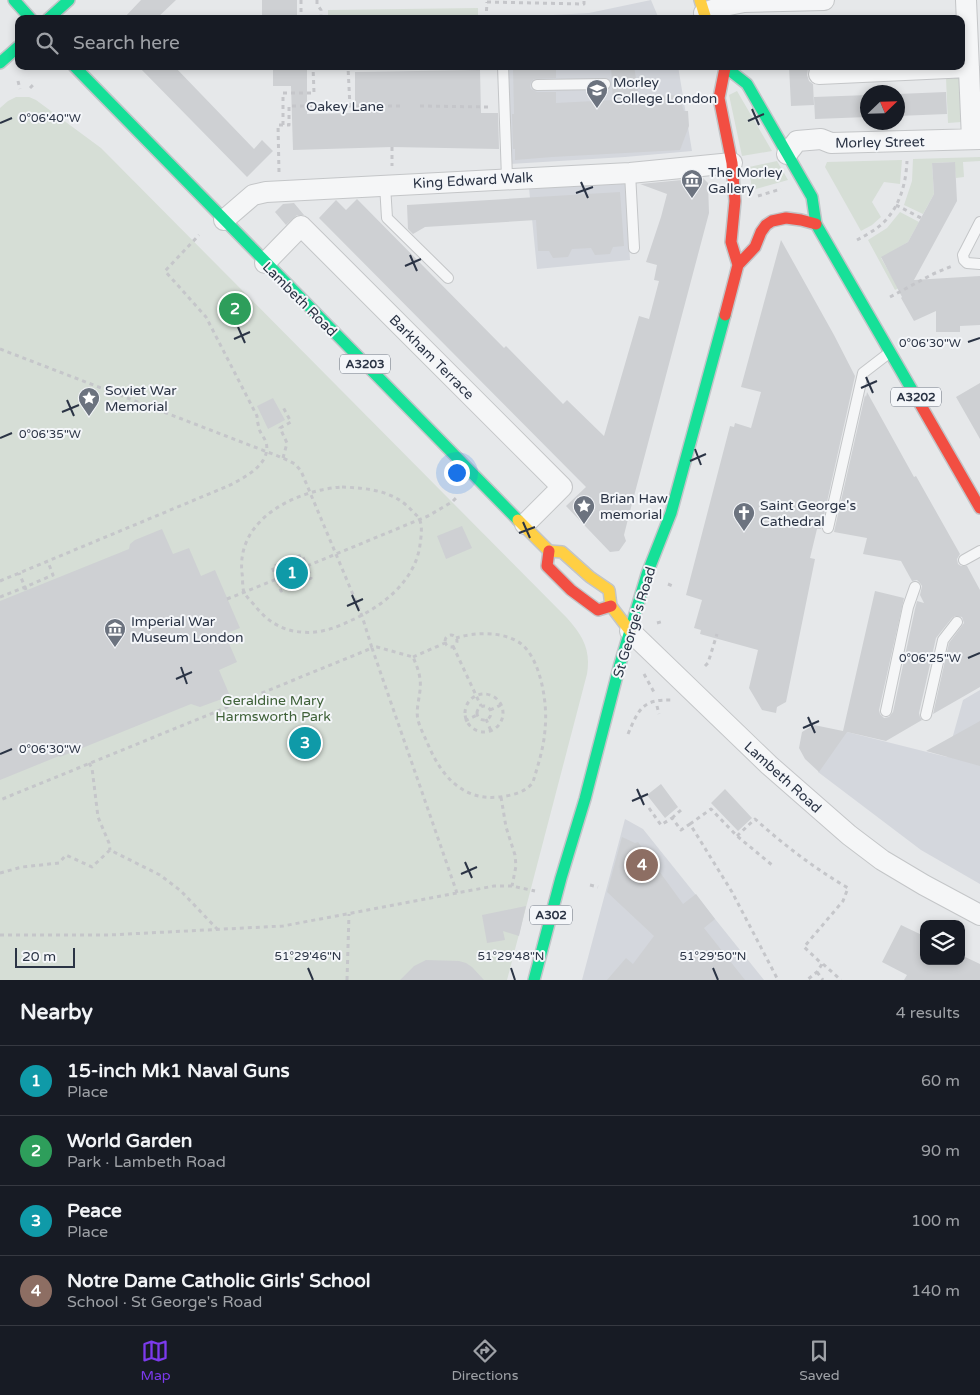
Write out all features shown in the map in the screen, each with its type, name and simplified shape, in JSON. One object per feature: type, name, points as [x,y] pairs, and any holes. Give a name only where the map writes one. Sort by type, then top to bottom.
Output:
[{"type":"main road","points":[[14,0],[27,15]]},
{"type":"main road","points":[[52,15],[69,0]]},
{"type":"main road","points":[[0,63],[15,50]]},
{"type":"main road","name":"Lambeth Road","points":[[78,70],[550,551],[562,552],[590,577],[609,590],[611,606],[630,631]]},
{"type":"main road","points":[[724,70],[719,98],[732,163],[735,201],[731,242],[738,265]]},
{"type":"main road","name":"A3202","points":[[729,70],[747,84],[812,197],[816,224],[980,508]]},
{"type":"main road","name":"St George's Road","points":[[534,980],[630,631],[647,574],[671,513],[738,265],[756,246],[762,231],[768,224],[784,217],[816,224]]},
{"type":"main road","points":[[550,551],[547,566],[564,584],[587,604],[598,610],[611,606]]},
{"type":"street","points":[[703,11],[744,2],[824,0]]},
{"type":"street","points":[[966,0],[969,67],[976,139]]},
{"type":"street","points":[[965,67],[969,67]]},
{"type":"street","points":[[819,74],[905,70]]},
{"type":"street","name":"Morley Street","points":[[787,154],[797,142],[822,139],[831,143],[976,139]]},
{"type":"street","name":"King Edward Walk","points":[[224,220],[246,200],[260,193],[630,172],[732,163]]},
{"type":"street","name":"Barkham Terrace","points":[[265,262],[301,226],[562,487],[524,524]]},
{"type":"street","name":"Lambeth Road","points":[[630,631],[769,765],[849,835],[882,860],[980,915]]},
{"type":"lane","points":[[504,70],[509,84],[508,178]]},
{"type":"lane","points":[[536,84],[606,84]]},
{"type":"lane","points":[[630,172],[634,248]]},
{"type":"lane","points":[[385,185],[387,218],[448,278]]},
{"type":"lane","points":[[980,222],[963,255],[964,260],[968,263],[980,264]]},
{"type":"lane","points":[[828,528],[864,373],[890,352]]},
{"type":"lane","points":[[964,560],[980,551]]},
{"type":"lane","points":[[886,712],[908,606],[915,587]]},
{"type":"lane","points":[[926,715],[942,640],[957,622]]},
{"type":"path","points":[[301,0],[301,15]]},
{"type":"path","points":[[317,0],[321,15]]},
{"type":"path","points":[[486,15],[487,1],[584,4],[584,0]]},
{"type":"path","points":[[286,171],[279,172],[283,93],[314,93],[313,70]]},
{"type":"path","points":[[348,70],[350,106]]},
{"type":"path","points":[[18,81],[20,89]]},
{"type":"path","points":[[30,88],[34,83]]},
{"type":"path","name":"Oakey Lane","points":[[280,125],[289,125],[289,106],[402,106]]},
{"type":"path","points":[[420,106],[495,106]]},
{"type":"path","points":[[857,240],[875,230],[884,222],[896,206],[907,172],[907,156]]},
{"type":"path","points":[[753,198],[784,188]]},
{"type":"path","points":[[896,206],[920,218]]},
{"type":"path","points":[[0,581],[228,486],[252,473],[261,463],[267,452],[266,442],[259,428],[257,416],[206,318],[165,270],[199,235]]},
{"type":"path","points":[[890,297],[964,260]]},
{"type":"path","points":[[0,349],[283,458],[295,464],[301,471],[362,616],[376,662],[457,893]]},
{"type":"path","points":[[283,407],[290,422],[280,428],[287,443],[283,458]]},
{"type":"path","points":[[342,487],[385,493],[409,506],[420,520],[421,536],[415,562],[400,587],[376,608],[362,616],[332,629],[316,633],[285,629],[272,622],[260,612],[244,592],[241,566],[248,538],[256,525],[267,514],[310,492],[342,487]]},
{"type":"path","points":[[307,566],[420,520],[458,497]]},
{"type":"path","points":[[302,555],[307,566],[312,578],[282,591],[272,567],[302,555]]},
{"type":"path","points":[[0,597],[26,589],[53,575],[48,562]]},
{"type":"path","points":[[20,574],[26,589]]},
{"type":"path","points":[[227,599],[277,579]]},
{"type":"path","points":[[413,657],[420,678],[418,720],[432,755],[450,780],[460,789],[488,798],[501,797],[526,790],[533,782],[543,745],[546,705],[544,690],[530,655],[521,644],[510,638],[497,635],[471,634],[456,638],[448,635],[445,643]]},
{"type":"path","points":[[705,666],[708,663],[717,634]]},
{"type":"path","points":[[453,646],[456,638]]},
{"type":"path","points":[[445,643],[448,646],[453,646]]},
{"type":"path","points":[[0,800],[372,648],[377,647],[413,657],[445,643]]},
{"type":"path","points":[[453,646],[481,706]]},
{"type":"path","points":[[371,664],[376,662]]},
{"type":"path","points":[[642,669],[655,694]]},
{"type":"path","points":[[487,694],[498,700],[501,705],[503,711],[501,723],[491,731],[486,733],[474,730],[466,720],[465,709],[467,703],[476,696],[487,694]]},
{"type":"path","points":[[626,738],[634,719],[644,706],[650,702],[664,699],[690,700],[696,696]]},
{"type":"path","points":[[490,710],[501,705]]},
{"type":"path","points":[[481,706],[487,706],[490,710]]},
{"type":"path","points":[[478,716],[477,711],[481,706]]},
{"type":"path","points":[[657,706],[659,714]]},
{"type":"path","points":[[486,719],[490,714],[490,710]]},
{"type":"path","points":[[466,720],[478,716],[486,719]]},
{"type":"path","points":[[486,719],[491,731]]},
{"type":"path","points":[[89,763],[92,768],[98,817],[110,850]]},
{"type":"path","points":[[501,797],[506,827],[515,855],[516,866],[512,886]]},
{"type":"path","points":[[649,808],[661,825],[681,810]]},
{"type":"path","points":[[672,818],[681,830],[711,809],[737,836],[772,865]]},
{"type":"path","points":[[737,836],[755,819],[802,859],[848,888],[843,901],[804,947],[841,980]]},
{"type":"path","points":[[690,824],[732,892],[778,980]]},
{"type":"path","points":[[0,874],[22,867],[59,864],[66,855],[92,867],[110,850]]},
{"type":"path","points":[[110,850],[160,876],[180,891],[218,930]]},
{"type":"path","points":[[590,885],[598,887]]},
{"type":"path","points":[[0,934],[109,935],[283,926],[494,886],[512,886],[538,892]]},
{"type":"path","points":[[347,980],[349,914]]},
{"type":"path","points":[[807,980],[817,972],[822,964]]},
{"type":"path","points":[[817,972],[823,980]]},
{"type":"shaded area","points":[[651,0],[657,15],[553,15],[589,13]]},
{"type":"shaded area","name":"Morley College London","points":[[508,70],[679,70],[692,151],[510,164]]},
{"type":"shaded area","points":[[625,184],[630,260],[537,269],[529,188]]},
{"type":"shaded area","points":[[980,690],[980,884],[921,850],[818,772],[843,731],[947,757],[963,700]]},
{"type":"shaded area","points":[[625,819],[643,829],[764,980],[582,980]]},
{"type":"green space","points":[[478,8],[478,15],[328,15],[328,10]]},
{"type":"green space","points":[[960,77],[961,122],[948,123],[946,78]]},
{"type":"green space","points":[[737,91],[772,151],[742,156],[729,95]]},
{"type":"green space","name":"Geraldine Mary Harmsworth Park","points":[[16,97],[29,97],[36,100],[101,148],[567,618],[581,637],[587,650],[587,674],[507,980],[0,980],[0,108]]},
{"type":"green space","points":[[980,157],[980,161],[963,162],[964,177],[956,178],[954,162],[932,163],[934,194],[923,214],[904,205],[912,181],[913,159]]},
{"type":"green space","points":[[902,160],[900,184],[884,182],[872,202],[881,217],[861,231],[825,167],[827,162]]},
{"type":"green space","points":[[777,161],[788,180],[752,190],[749,167]]},
{"type":"green space","points":[[900,212],[919,222],[908,242],[881,258],[892,277],[907,269],[913,281],[895,290],[868,240],[887,228]]},
{"type":"building","points":[[141,0],[176,0],[160,15],[127,15]]},
{"type":"building","points":[[262,0],[297,0],[297,15],[262,15]]},
{"type":"building","points":[[142,70],[178,70],[254,149],[262,140],[273,151],[247,177]]},
{"type":"building","points":[[273,70],[307,70],[307,114],[355,113],[355,72],[480,70],[481,113],[498,113],[499,149],[392,147],[293,150],[291,86],[273,86]]},
{"type":"building","name":"Morley College London","points":[[513,70],[556,70],[556,78],[534,79],[530,86],[531,89],[537,92],[556,92],[556,103],[613,100],[611,70],[635,70],[639,97],[678,95],[684,111],[688,111],[689,126],[680,150],[515,160],[512,114],[514,114]]},
{"type":"building","points":[[789,70],[808,70],[809,81],[813,84],[814,105],[791,106]]},
{"type":"building","points":[[946,92],[947,114],[905,116],[905,94]]},
{"type":"building","points":[[860,95],[860,117],[815,119],[814,97]]},
{"type":"building","points":[[955,162],[957,201],[914,280],[980,276],[980,325],[960,326],[960,332],[936,332],[936,311],[914,321],[881,257],[908,242],[934,194],[932,163]]},
{"type":"building","points":[[703,178],[708,183],[709,213],[629,515],[624,535],[626,541],[619,551],[610,552],[566,506],[586,487],[319,218],[336,200],[346,210],[357,199],[504,348],[506,346],[563,404],[567,400],[604,436],[639,316],[649,319],[659,281],[654,280],[657,265],[646,262],[667,194],[640,184]]},
{"type":"building","points":[[620,192],[624,246],[613,247],[610,254],[595,255],[591,248],[572,249],[568,257],[553,258],[549,251],[538,251],[536,220],[425,227],[413,234],[408,229],[407,205]]},
{"type":"building","points":[[294,203],[304,215],[297,215],[286,225],[275,212],[283,204]]},
{"type":"building","points":[[781,240],[855,376],[821,529],[817,529],[810,558],[815,559],[786,702],[777,707],[776,713],[762,710],[749,688],[758,650],[700,634],[701,630],[694,628],[702,600],[686,595],[730,426],[734,427],[735,423],[751,428],[761,392],[741,387]]},
{"type":"building","points":[[980,383],[980,439],[956,397]]},
{"type":"building","points":[[867,392],[914,477],[916,476],[960,554],[957,559],[958,564],[967,566],[980,590],[980,687],[933,714],[949,643],[964,623],[962,617],[955,616],[936,638],[919,713],[922,720],[886,741],[847,732],[819,772],[805,759],[799,748],[802,732],[814,725],[843,731],[875,591],[904,598],[879,710],[884,718],[889,717],[893,712],[917,601],[924,603],[920,595],[922,586],[917,580],[912,581],[901,561],[863,554],[867,538],[834,532]]},
{"type":"building","points":[[273,398],[285,420],[268,429],[257,406]]},
{"type":"building","points":[[462,526],[472,548],[446,559],[437,536]]},
{"type":"building","name":"Imperial War Museum London","points":[[162,529],[173,554],[189,548],[201,576],[215,570],[240,628],[225,634],[237,662],[219,670],[230,696],[200,707],[191,704],[0,780],[0,601],[129,549],[130,544],[135,540]]},
{"type":"building","points":[[980,721],[980,766],[926,751]]},
{"type":"building","points":[[661,784],[678,807],[665,818],[647,795]]},
{"type":"building","points":[[725,789],[752,818],[738,831],[711,803]]},
{"type":"building","points":[[622,837],[635,843],[638,842],[683,904],[696,894],[715,919],[704,928],[745,980],[607,980],[626,958],[633,964],[654,936],[607,892]]},
{"type":"building","points":[[526,906],[519,936],[503,931],[505,940],[487,943],[482,915]]},
{"type":"building","points":[[901,925],[920,934],[920,965],[965,965],[965,957],[980,964],[980,980],[904,980],[907,975],[882,962]]},
{"type":"building","points":[[426,960],[466,963],[484,980],[400,980],[414,966]]},
{"type":"traffic: fast","points":[[14,0],[27,15]]},
{"type":"traffic: fast","points":[[52,15],[69,0]]},
{"type":"traffic: fast","points":[[0,63],[15,50]]},
{"type":"traffic: fast","points":[[78,70],[518,520]]},
{"type":"traffic: fast","points":[[729,70],[747,84],[812,197],[816,224],[919,402]]},
{"type":"traffic: fast","points":[[534,980],[561,878],[585,799],[620,664],[647,574],[671,513],[725,315]]},
{"type":"traffic: slow","points":[[700,0],[705,15]]},
{"type":"traffic: slow","points":[[518,520],[549,551],[562,552],[590,577],[609,590],[611,606],[630,631]]},
{"type":"traffic: jam","points":[[725,70],[719,98],[732,163],[735,201],[731,242],[738,265]]},
{"type":"traffic: jam","points":[[725,315],[738,265],[755,247],[766,225],[772,221],[786,218],[816,224]]},
{"type":"traffic: jam","points":[[919,402],[980,508]]},
{"type":"traffic: jam","points":[[549,551],[547,566],[571,590],[598,610],[611,606]]},
{"type":"place","name":"Morley College London","points":[[597,109]]},
{"type":"place","name":"The Morley Gallery","points":[[692,199]]},
{"type":"place","name":"World Garden","points":[[235,309]]},
{"type":"place","name":"Soviet War Memorial","points":[[89,417]]},
{"type":"place","name":"Brian Haw memorial","points":[[584,525]]},
{"type":"place","name":"Saint George's Cathedral","points":[[744,532]]},
{"type":"place","name":"15-inch Mk1 Naval Guns","points":[[292,573]]},
{"type":"place","name":"Imperial War Museum London","points":[[115,648]]},
{"type":"place","name":"Peace","points":[[305,743]]},
{"type":"place","name":"Notre Dame Catholic Girls' School","points":[[642,865]]}]
